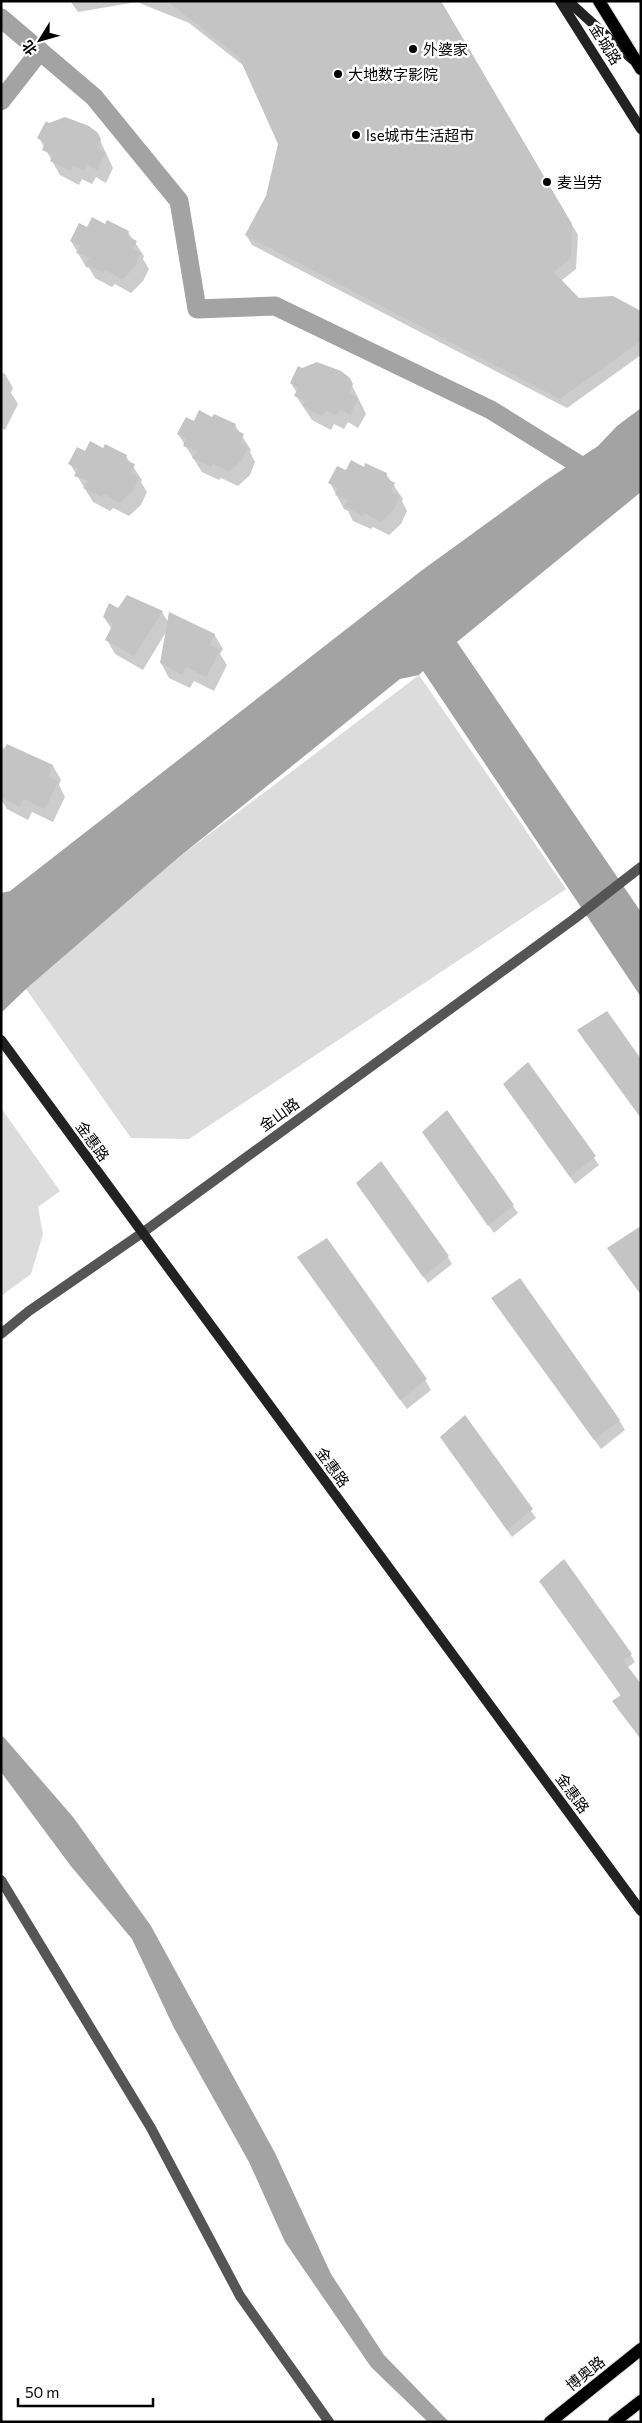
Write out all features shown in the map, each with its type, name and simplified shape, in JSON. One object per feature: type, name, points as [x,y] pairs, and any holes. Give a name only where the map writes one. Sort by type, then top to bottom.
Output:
[{"type":"main road","name":"金城路","points":[[560,1],[641,129]]},
{"type":"main road","points":[[568,1],[640,67]]},
{"type":"main road","name":"金城路","points":[[600,1],[640,67]]},
{"type":"main road","name":"金惠路","points":[[3,1042],[641,1911]]},
{"type":"main road","name":"博奥路","points":[[550,2422],[641,2349]]},
{"type":"main road","points":[[614,2422],[641,2401]]},
{"type":"street","name":"金山路","points":[[1,1334],[30,1311],[574,919],[637,869]]},
{"type":"street","points":[[1,1880],[151,2128],[240,2296],[329,2422]]},
{"type":"shaded area","points":[[641,408],[641,492],[457,642],[641,912],[641,997],[423,671],[419,675],[400,679],[179,857],[26,989],[1,1013],[1,893],[10,891],[421,571],[545,481],[598,446],[617,426]]},
{"type":"shaded area","points":[[419,675],[566,889],[189,1139],[131,1138],[26,989],[179,857]]},
{"type":"shaded area","points":[[1,1108],[60,1191],[38,1207],[43,1234],[31,1274],[1,1296]]},
{"type":"shaded area","points":[[1,1734],[73,1817],[151,1926],[275,2153],[331,2274],[384,2355],[449,2422],[428,2422],[371,2367],[285,2242],[249,2162],[174,2028],[132,1939],[70,1865],[1,1772]]},
{"type":"building","points":[[167,1],[441,1],[572,224],[571,258],[554,272],[579,298],[613,296],[641,311],[641,341],[560,399],[245,235],[266,196],[278,144],[239,57]]},
{"type":"building","points":[[65,117],[89,126],[98,133],[101,139],[97,148],[106,153],[97,170],[87,164],[84,170],[73,166],[70,171],[50,161],[53,155],[42,150],[45,143],[37,138],[46,121],[49,123]]},
{"type":"building","points":[[92,217],[105,224],[107,220],[129,231],[127,236],[137,241],[133,249],[141,253],[135,267],[122,279],[106,270],[103,273],[85,264],[90,258],[76,253],[80,246],[70,241],[79,223],[87,227]]},
{"type":"building","points":[[317,362],[341,371],[350,378],[353,384],[349,393],[358,398],[350,415],[340,409],[336,415],[326,411],[322,416],[303,406],[305,401],[294,396],[298,388],[290,383],[298,366],[302,368]]},
{"type":"building","points":[[199,410],[212,417],[214,414],[236,424],[234,429],[244,434],[240,443],[248,447],[242,460],[229,472],[213,464],[210,467],[192,458],[197,451],[183,446],[186,439],[177,434],[186,417],[194,421]]},
{"type":"building","points":[[90,441],[103,448],[105,444],[127,455],[125,460],[135,464],[131,473],[139,477],[133,491],[120,503],[104,494],[102,497],[83,488],[88,481],[74,476],[78,469],[68,464],[77,447],[85,451]]},
{"type":"building","points":[[351,460],[364,467],[365,463],[387,473],[386,478],[395,483],[391,492],[400,496],[394,509],[381,522],[364,513],[362,516],[344,506],[348,500],[335,495],[338,488],[328,483],[337,466],[346,470]]},
{"type":"building","points":[[127,595],[163,611],[134,656],[105,640],[113,624],[103,617],[109,603],[118,608]]},
{"type":"building","points":[[169,612],[215,634],[210,645],[220,650],[206,677],[186,667],[182,675],[160,663]]},
{"type":"building","points":[[7,744],[53,765],[48,777],[58,781],[45,809],[24,799],[20,807],[1,797],[1,754]]},
{"type":"building","points":[[607,1011],[641,1059],[641,1118],[577,1030]]},
{"type":"building","points":[[528,1062],[596,1156],[570,1177],[503,1084]]},
{"type":"building","points":[[447,1110],[514,1205],[488,1226],[422,1132]]},
{"type":"building","points":[[381,1161],[449,1256],[423,1277],[356,1183]]},
{"type":"building","points":[[641,1226],[641,1295],[607,1248]]},
{"type":"building","points":[[327,1238],[427,1379],[400,1400],[297,1257]]},
{"type":"building","points":[[520,1278],[620,1420],[594,1440],[491,1298]]},
{"type":"building","points":[[465,1415],[533,1509],[507,1530],[440,1437]]},
{"type":"building","points":[[564,1559],[632,1654],[623,1660],[641,1684],[641,1739],[612,1701],[621,1695],[539,1581]]},
{"type":"waterway","points":[[1,18],[94,97],[179,201],[197,309],[275,306],[491,410],[594,474]]},
{"type":"waterway","points":[[1,101],[40,51]]},
{"type":"place","name":"外婆家","points":[[413,49]]},
{"type":"place","name":"大地数字影院","points":[[338,74]]},
{"type":"place","name":"lse城市生活超市","points":[[356,135]]},
{"type":"place","name":"麦当劳","points":[[547,182]]}]
